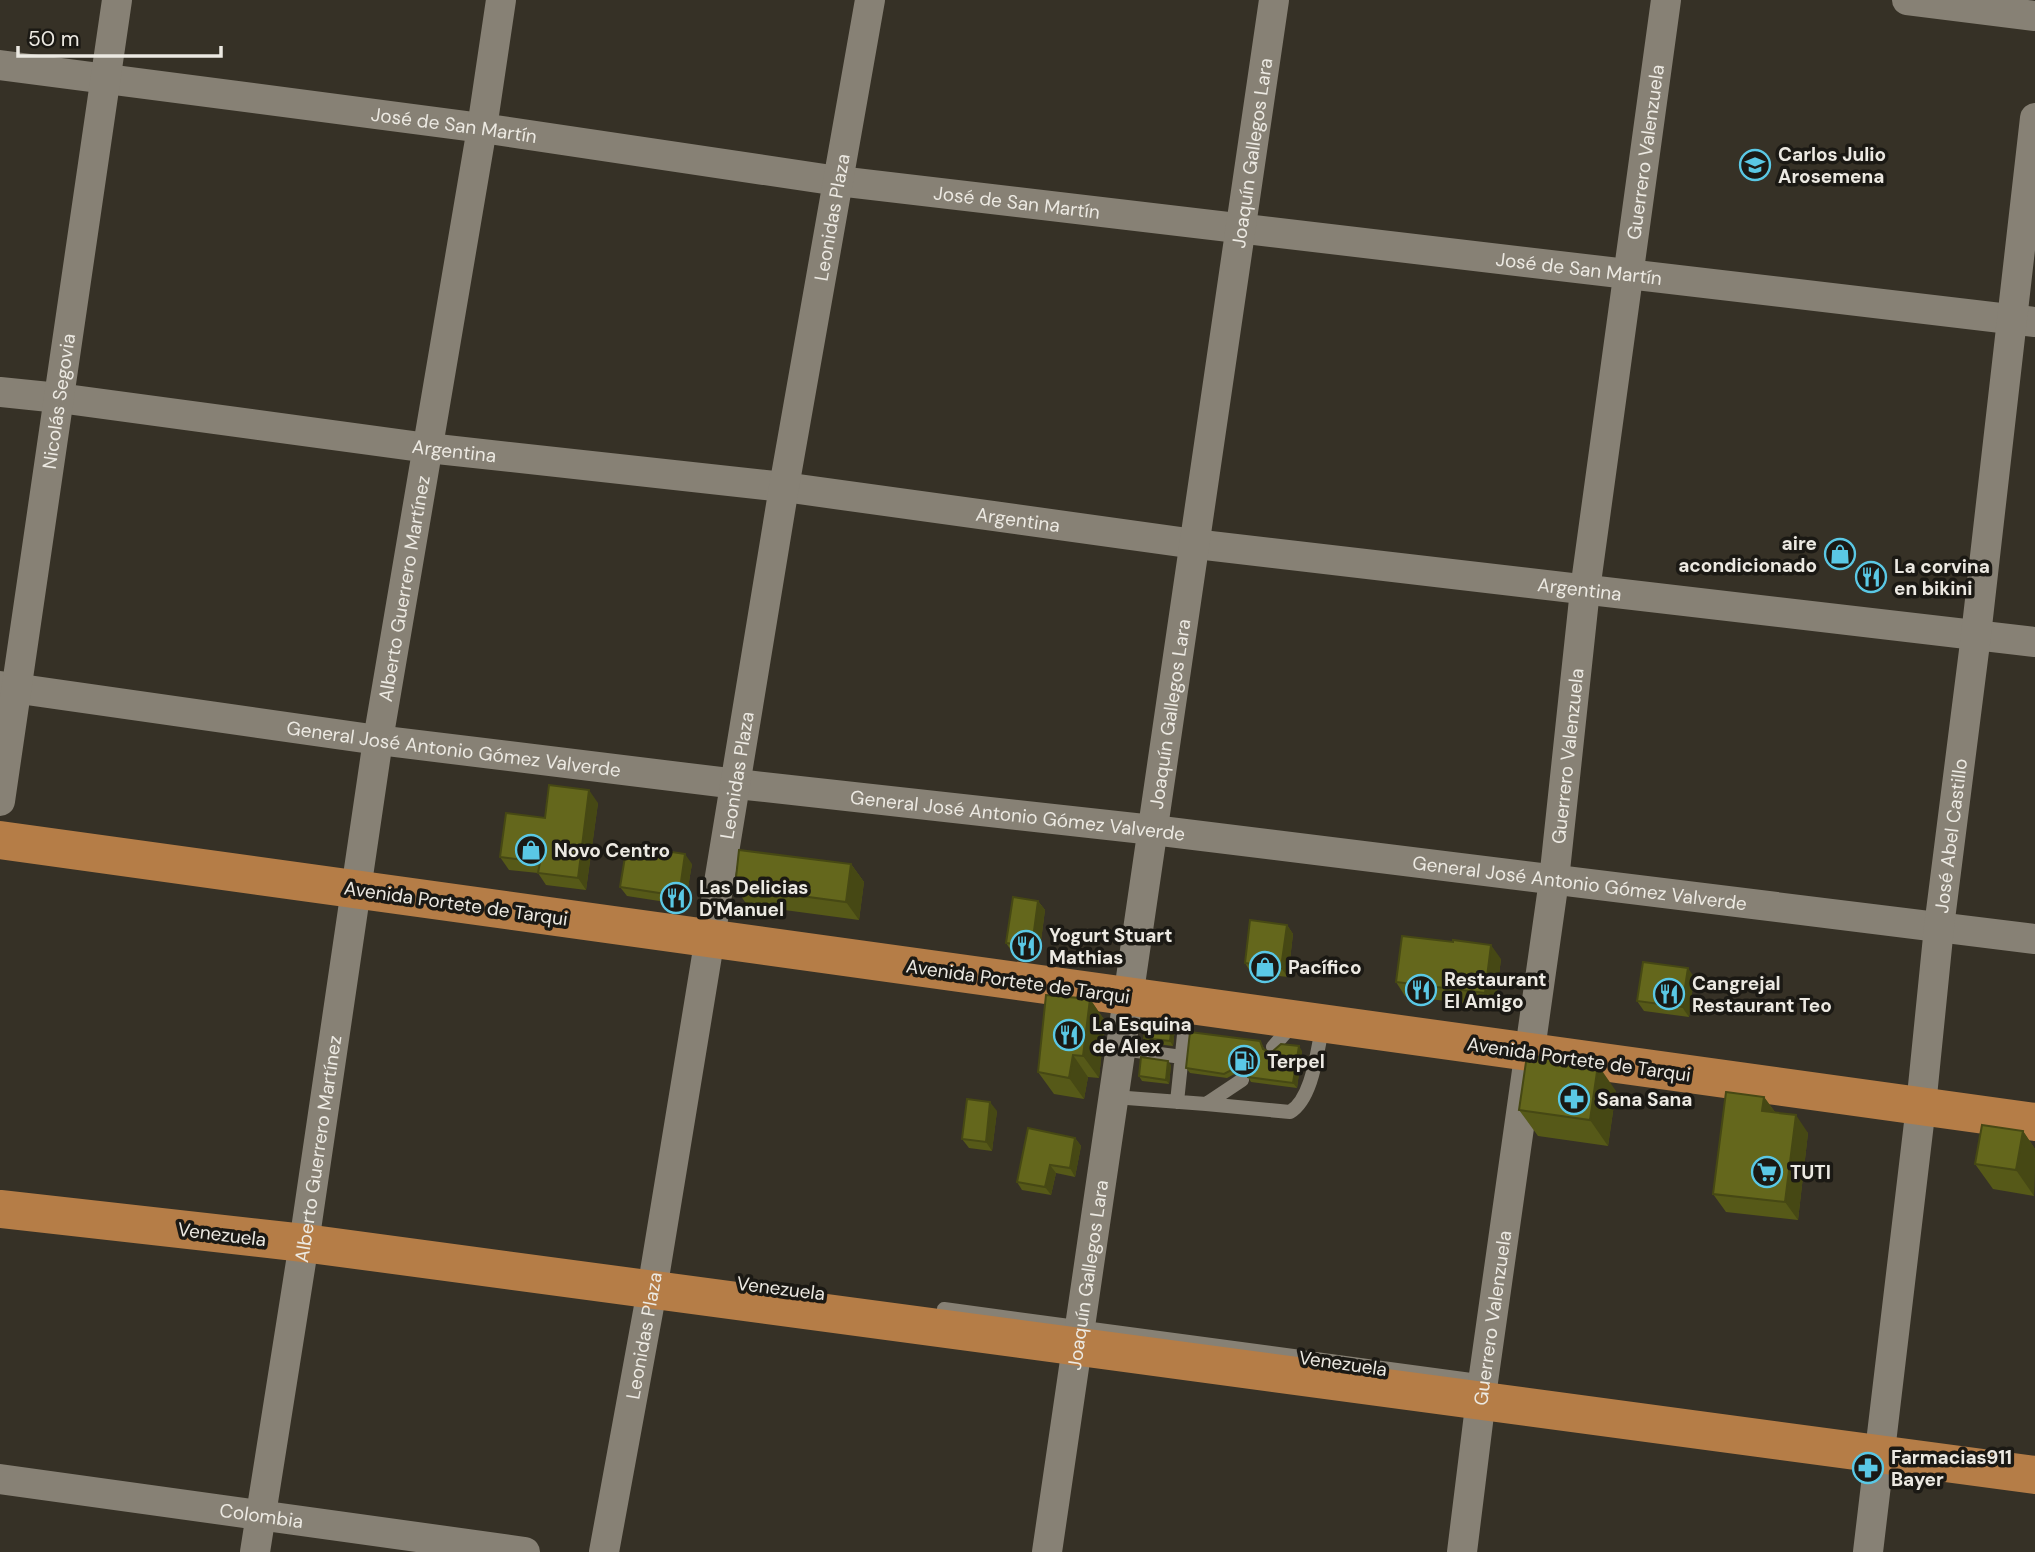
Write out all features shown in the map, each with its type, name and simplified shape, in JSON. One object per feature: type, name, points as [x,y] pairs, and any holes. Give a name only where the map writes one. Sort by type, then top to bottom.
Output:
[{"type":"main road","name":"Avenida Portete de Tarqui","points":[[0,840],[1187,1004],[1298,1030],[1531,1052],[2035,1122]]},
{"type":"main road","name":"Venezuela","points":[[0,1209],[670,1285],[1487,1389],[1882,1441],[2035,1475]]},
{"type":"street","name":"Nicolás Segovia","points":[[0,801],[9,687],[59,398],[117,0]]},
{"type":"street","name":"Alberto Guerrero Martínez","points":[[255,1552],[378,740],[482,128],[501,0]]},
{"type":"street","name":"Leonidas Plaza","points":[[604,1552],[670,1285],[709,938],[737,784],[784,487],[870,0]]},
{"type":"street","name":"Joaquín Gallegos Lara","points":[[1047,1552],[1274,0]]},
{"type":"street","name":"Guerrero Valenzuela","points":[[1462,1552],[1487,1389],[1554,880],[1585,590],[1666,0]]},
{"type":"street","points":[[1907,0],[2035,16]]},
{"type":"street","name":"José de San Martín","points":[[0,65],[482,128],[838,181],[2024,321]]},
{"type":"street","name":"José Abel Castillo","points":[[1868,1552],[1921,1106],[1939,927],[1976,635],[2024,321],[2035,118]]},
{"type":"street","name":"Argentina","points":[[0,392],[428,448],[784,487],[1195,544],[2035,642]]},
{"type":"street","name":"General José Antonio Gómez Valverde","points":[[9,687],[378,740],[737,784],[1153,830],[2035,939]]},
{"type":"street","name":"Colombia","points":[[0,1479],[525,1552]]},
{"type":"lane","points":[[1177,1102],[1187,1004]]},
{"type":"lane","points":[[1114,1097],[1290,1112],[1299,1107],[1307,1091],[1298,1030]]},
{"type":"lane","points":[[1122,1049],[1182,1057]]},
{"type":"lane","points":[[1206,1104],[1242,1080]]},
{"type":"lane","points":[[0,1195],[202,1217],[229,1235]]},
{"type":"lane","name":"Venezuela","points":[[930,1308],[1078,1337]]},
{"type":"building","points":[[549,785],[589,790],[578,878],[538,873],[540,862],[500,857],[506,813],[545,818]]},
{"type":"building","points":[[627,845],[685,854],[679,896],[620,887]]},
{"type":"building","points":[[739,850],[851,864],[846,902],[735,887]]},
{"type":"building","points":[[1013,897],[1038,901],[1032,946],[1006,943]]},
{"type":"building","points":[[1250,920],[1287,925],[1281,968],[1245,963]]},
{"type":"building","points":[[1402,936],[1491,945],[1485,993],[1396,982]]},
{"type":"building","name":"Cangrejal Restaurant Teo","points":[[1643,962],[1688,968],[1682,1007],[1637,1001]]},
{"type":"building","points":[[1046,995],[1090,999],[1083,1056],[1073,1055],[1069,1078],[1038,1072]]},
{"type":"building","points":[[1146,1020],[1172,1023],[1170,1041],[1144,1038]]},
{"type":"building","name":"Terpel","points":[[1190,1032],[1260,1041],[1263,1049],[1269,1052],[1281,1044],[1299,1046],[1293,1083],[1248,1077],[1246,1069],[1239,1066],[1224,1074],[1186,1068]]},
{"type":"building","points":[[1527,1055],[1598,1065],[1590,1120],[1519,1110]]},
{"type":"building","points":[[1141,1057],[1168,1061],[1166,1080],[1139,1076]]},
{"type":"building","name":"TUTI","points":[[1726,1092],[1764,1097],[1762,1111],[1796,1115],[1785,1202],[1713,1194]]},
{"type":"building","points":[[967,1099],[990,1102],[986,1142],[962,1139]]},
{"type":"building","points":[[1982,1125],[2023,1131],[2016,1170],[1975,1164]]},
{"type":"building","points":[[1028,1128],[1075,1138],[1070,1168],[1050,1165],[1045,1187],[1017,1182]]},
{"type":"place","name":"Carlos Julio Arosemena","points":[[1755,165]]},
{"type":"place","name":"aire acondicionado","points":[[1840,554]]},
{"type":"place","name":"La corvina en bikini","points":[[1871,577]]},
{"type":"place","name":"Novo Centro","points":[[531,850]]},
{"type":"place","name":"Las Delicias D'Manuel","points":[[676,898]]},
{"type":"place","name":"Yogurt Stuart Mathias","points":[[1026,946]]},
{"type":"place","name":"Pacífico","points":[[1265,967]]},
{"type":"place","name":"Restaurant El Amigo","points":[[1421,990]]},
{"type":"place","name":"Cangrejal Restaurant Teo","points":[[1669,994]]},
{"type":"place","name":"La Esquina de Alex","points":[[1069,1035]]},
{"type":"place","name":"Terpel","points":[[1244,1061]]},
{"type":"place","name":"Sana Sana","points":[[1574,1099]]},
{"type":"place","name":"TUTI","points":[[1767,1172]]},
{"type":"place","name":"Farmacias911 Bayer","points":[[1868,1468]]}]
